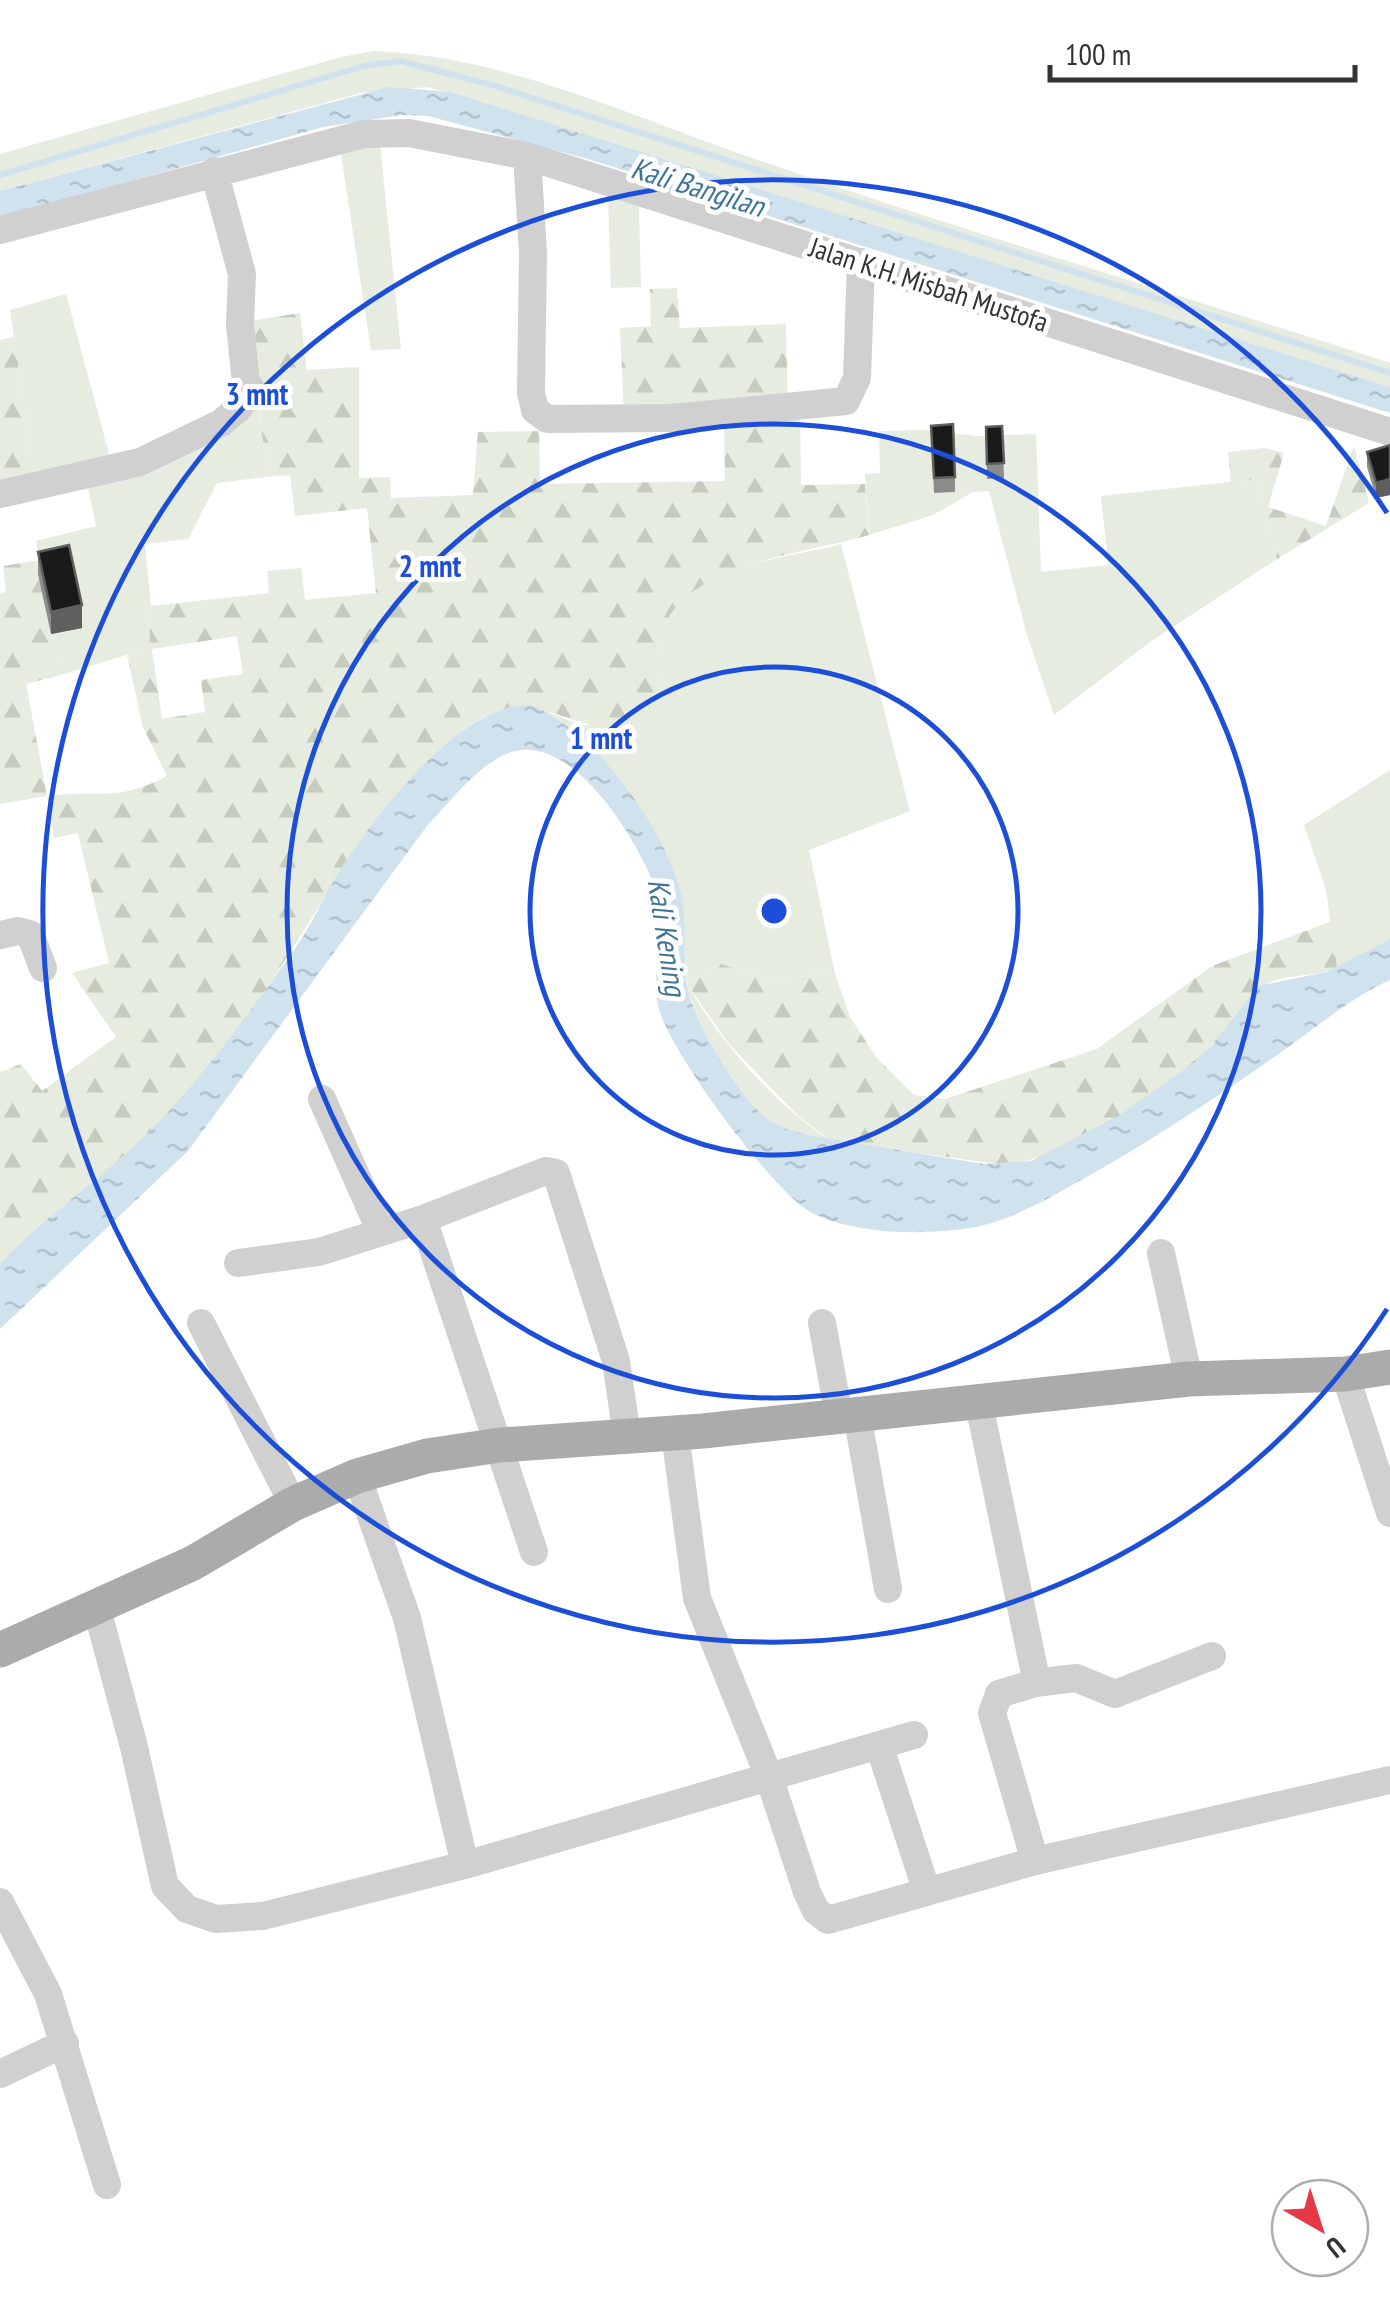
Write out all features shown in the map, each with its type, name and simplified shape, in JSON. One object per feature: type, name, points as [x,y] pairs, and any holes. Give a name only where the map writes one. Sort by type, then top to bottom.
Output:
[{"type":"main road","points":[[0,1650],[194,1563],[294,1504],[357,1476],[427,1456],[500,1444],[675,1434],[1189,1379],[1345,1374],[1390,1367]]},
{"type":"street","name":"Jalan K.H. Misbah Mustofa","points":[[0,230],[339,138],[387,132],[527,156],[1390,432]]},
{"type":"street","points":[[527,156],[533,279],[531,392],[534,410],[547,419],[640,420],[846,401],[856,378],[861,262]]},
{"type":"street","points":[[0,494],[156,456],[239,408],[246,383],[240,324],[242,274],[214,171]]},
{"type":"street","points":[[0,935],[18,931],[30,934],[44,968]]},
{"type":"street","points":[[322,1099],[381,1232]]},
{"type":"street","points":[[238,1263],[319,1252],[423,1219],[546,1171],[556,1173],[611,1343],[627,1436]]},
{"type":"street","points":[[423,1219],[534,1552]]},
{"type":"street","points":[[1161,1253],[1189,1379]]},
{"type":"street","points":[[202,1323],[294,1504]]},
{"type":"street","points":[[822,1323],[848,1415],[888,1589]]},
{"type":"street","points":[[1345,1374],[1390,1513]]},
{"type":"street","points":[[979,1404],[1036,1684]]},
{"type":"street","points":[[675,1434],[698,1598],[769,1777],[807,1892],[823,1918],[1035,1861],[1390,1780]]},
{"type":"street","points":[[357,1476],[407,1618],[465,1865]]},
{"type":"street","points":[[97,1609],[134,1746],[165,1886],[187,1909],[216,1919],[263,1916],[465,1865],[914,1735]]},
{"type":"street","points":[[1035,1861],[992,1705],[999,1694],[1076,1678],[1115,1694],[1212,1656]]},
{"type":"street","points":[[879,1746],[927,1892]]},
{"type":"street","points":[[0,1902],[48,1994],[107,2185]]},
{"type":"street","points":[[0,2074],[65,2043]]},
{"type":"green space","points":[[375,51],[474,64],[571,92],[839,188],[1390,363],[1390,387],[428,87],[361,93],[0,191],[0,154],[341,57]]},
{"type":"green space","points":[[380,144],[401,349],[371,350],[340,148]]},
{"type":"green space","points":[[608,195],[639,205],[641,287],[611,288]]},
{"type":"green space","points":[[677,288],[680,328],[786,324],[788,415],[800,416],[801,485],[865,484],[869,535],[753,564],[696,589],[676,607],[664,629],[659,691],[632,715],[608,725],[586,724],[543,710],[518,707],[490,714],[458,735],[422,768],[362,842],[256,1004],[190,1089],[135,1146],[0,1263],[0,1072],[21,1064],[42,1091],[116,1037],[72,973],[109,963],[78,833],[54,838],[47,796],[134,790],[167,776],[143,727],[127,655],[149,648],[151,606],[269,593],[267,571],[301,568],[305,600],[376,593],[367,508],[295,516],[290,475],[267,477],[249,321],[300,313],[307,370],[359,367],[359,478],[390,477],[391,498],[473,495],[478,432],[539,431],[540,484],[725,481],[724,410],[624,414],[620,328],[651,326],[650,289]],"holes":[[[237,636],[243,674],[201,680],[205,712],[162,719],[152,649]]]},
{"type":"green space","points":[[66,294],[115,476],[256,384],[267,477],[217,483],[188,539],[145,544],[151,606],[149,648],[61,675],[36,541],[96,526],[84,468],[35,479],[10,310]]},
{"type":"green space","points":[[14,337],[35,479],[0,485],[0,340]]},
{"type":"green space","points":[[924,430],[976,436],[1036,434],[1041,572],[1108,565],[1101,496],[1257,479],[1277,559],[1150,642],[1054,715],[1027,635],[989,491],[973,492],[933,515],[869,535],[865,474],[880,473],[879,431]]},
{"type":"green space","points":[[1354,446],[1369,503],[1277,559],[1257,479],[1231,482],[1228,452],[1264,448],[1284,453],[1268,507],[1326,526]]},
{"type":"green space","points":[[841,544],[910,811],[809,850],[835,974],[770,979],[718,963],[687,984],[680,891],[658,838],[623,783],[601,758],[555,718],[531,705],[583,726],[636,713],[659,691],[664,629],[675,607],[693,590],[740,568]]},
{"type":"green space","points":[[40,560],[61,675],[26,684],[47,796],[0,804],[0,593],[6,592],[3,566]]},
{"type":"green space","points":[[1390,770],[1390,939],[1337,968],[1326,890],[1304,825]]},
{"type":"green space","points":[[1332,921],[1337,968],[1279,979],[1264,986],[1208,1048],[1114,1122],[1060,1150],[1005,1165],[831,1141],[798,1116],[729,1044],[687,984],[718,963],[770,979],[835,974],[850,1017],[876,1057],[914,1095],[945,1099],[1097,1049],[1212,966]]},
{"type":"green space","points":[[688,985],[750,1071],[831,1141],[781,1127],[755,1108],[706,1035]]},
{"type":"water","name":"Kali Bangilan","points":[[389,87],[450,92],[1390,387],[1390,413],[588,159],[428,116],[402,115],[323,127],[0,218],[0,191]]},
{"type":"water","name":"Kali Kening","points":[[531,705],[579,736],[624,784],[643,811],[681,893],[687,985],[698,1018],[719,1059],[745,1096],[770,1121],[792,1131],[984,1164],[1031,1161],[1120,1115],[1182,1071],[1211,1046],[1258,986],[1327,972],[1390,939],[1390,980],[1346,1005],[1152,1138],[1020,1212],[992,1223],[945,1231],[887,1231],[849,1226],[814,1214],[775,1180],[724,1118],[680,1053],[658,1005],[660,915],[654,885],[615,815],[596,790],[551,755],[528,750],[504,755],[473,777],[427,826],[188,1151],[0,1329],[0,1263],[150,1131],[187,1091],[281,968],[342,866],[405,784],[454,738],[480,720],[506,708]]},
{"type":"building","points":[[953,424],[955,477],[934,478],[931,426]]},
{"type":"building","points":[[1002,426],[1004,463],[987,464],[986,427]]},
{"type":"building","points":[[1390,445],[1390,479],[1376,483],[1367,452]]},
{"type":"building","points":[[69,545],[82,605],[51,612],[38,552]]},
{"type":"waterway","name":"Kali Bangilan","points":[[0,175],[364,66],[400,61],[492,85],[1390,373]]}]
